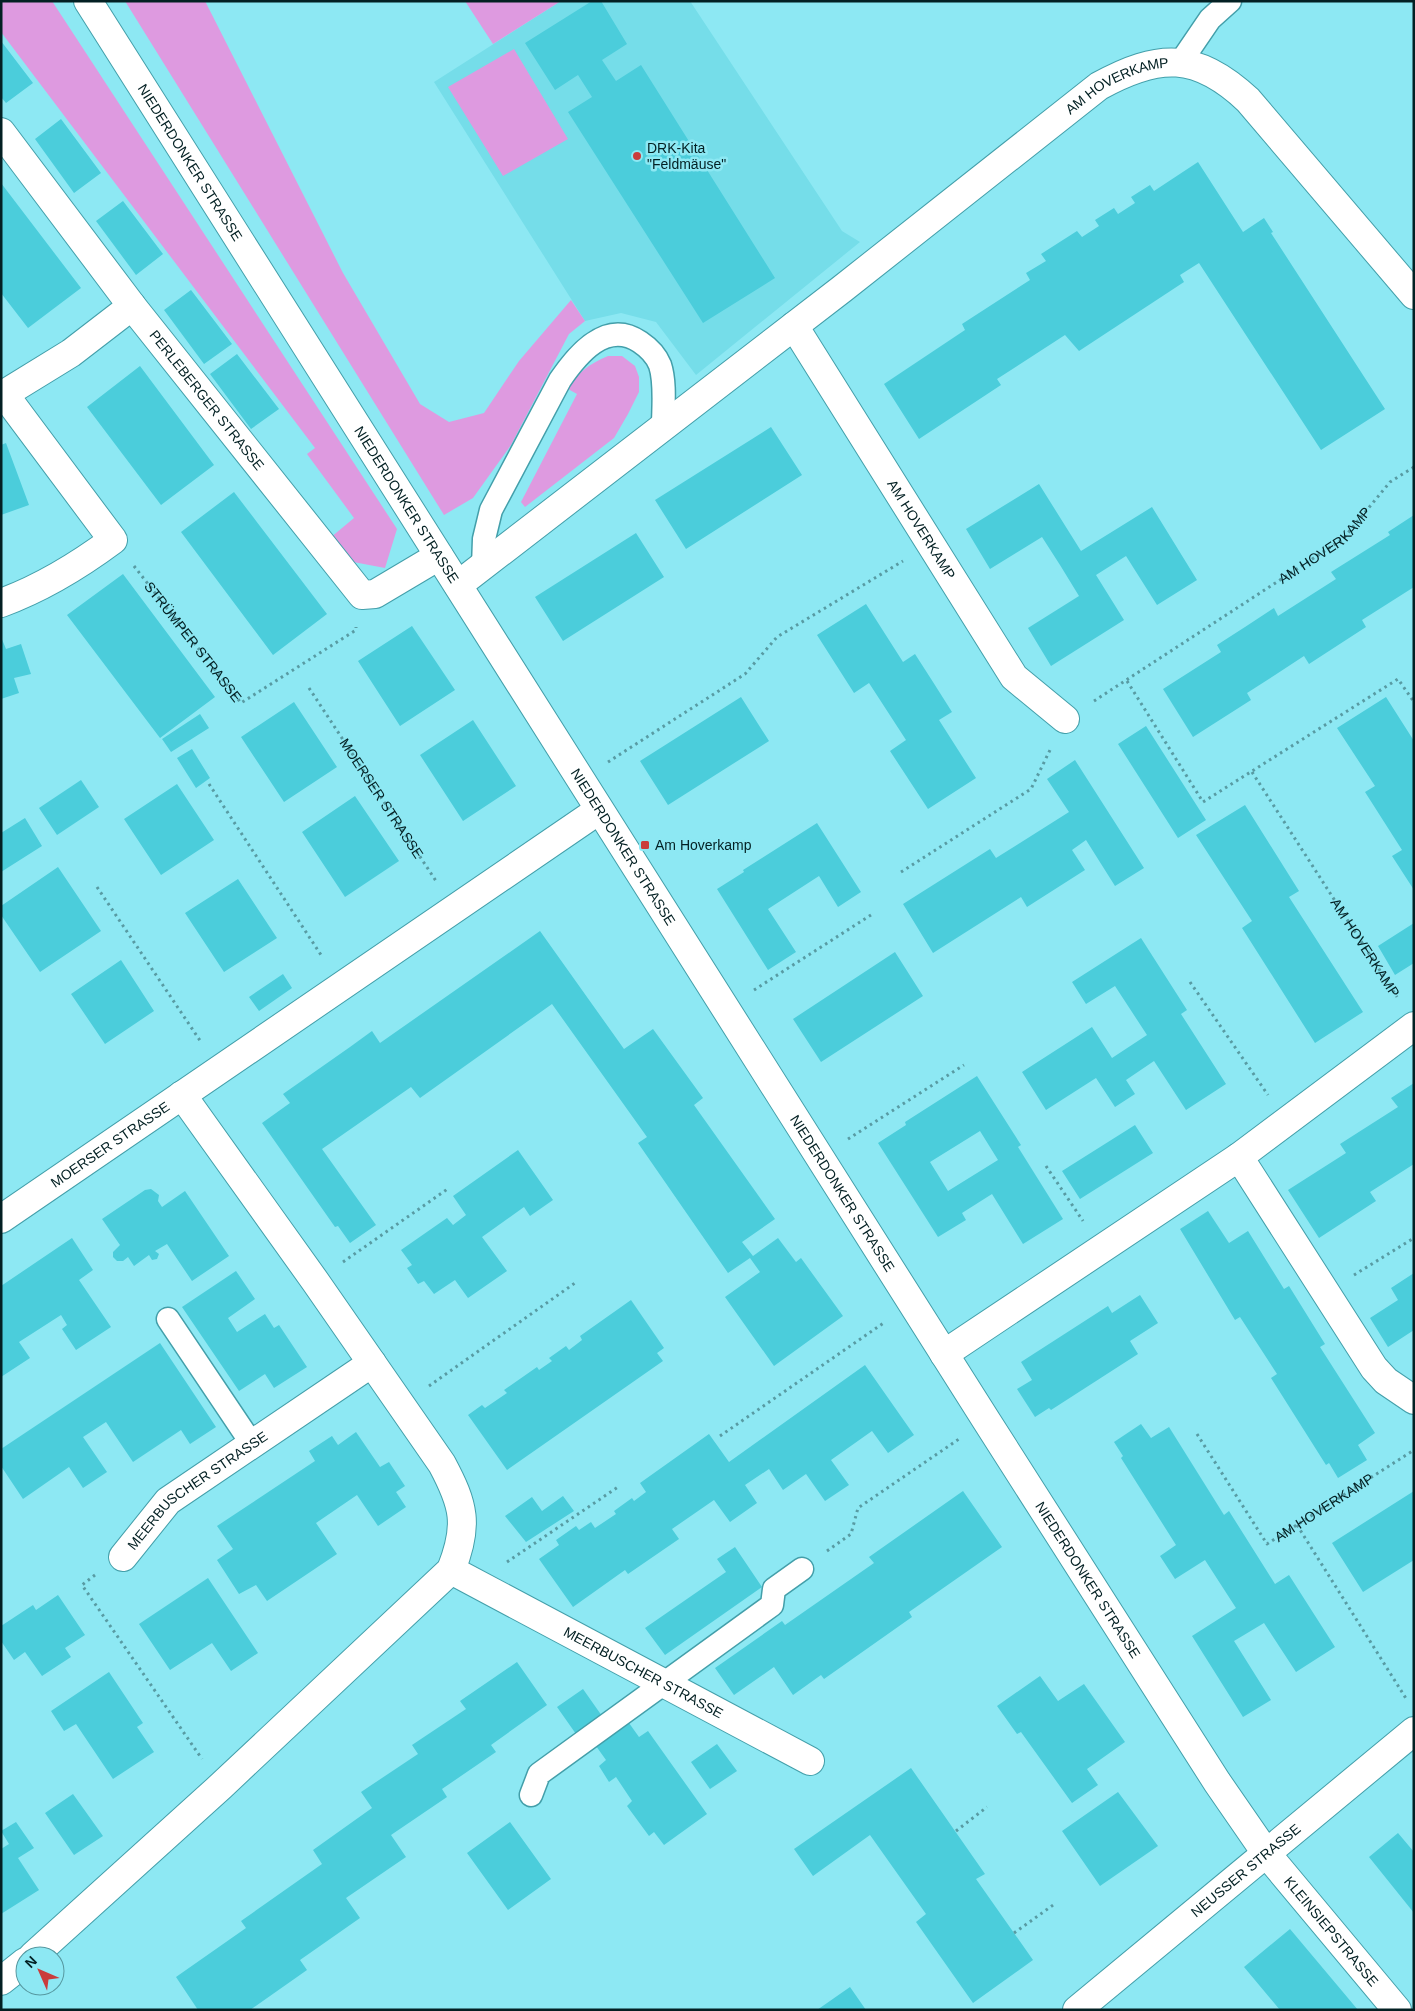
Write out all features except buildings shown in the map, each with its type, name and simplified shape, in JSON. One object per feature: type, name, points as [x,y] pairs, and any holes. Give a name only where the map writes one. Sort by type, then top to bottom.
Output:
[{"type":"street","name":"NIEDERDONKER STRASSE","points":[[88,1],[944,1354],[1217,1782],[1266,1853]]},
{"type":"street","name":"AM HOVERKAMP","points":[[458,585],[794,326],[1099,86],[1122,73],[1147,65],[1171,62],[1180,63],[1216,74],[1248,100],[1414,295]]},
{"type":"street","name":"PERLEBERGER STRASSE","points":[[1,132],[132,306],[362,595]]},
{"type":"street","points":[[1,603],[27,594],[81,564],[113,540],[3,395],[71,352],[132,306]]},
{"type":"street","name":"AM HOVERKAMP","points":[[794,326],[1014,677],[1065,719]]},
{"type":"street","points":[[362,595],[375,594],[439,556]]},
{"type":"street","name":"MOERSER STRASSE","points":[[1,1219],[599,810]]},
{"type":"street","points":[[944,1354],[1239,1157],[1414,1026]]},
{"type":"street","points":[[44,1946],[221,1786],[451,1570],[460,1546],[464,1526],[462,1510],[456,1490],[442,1464],[315,1281],[182,1095]]},
{"type":"street","points":[[1239,1157],[1374,1368],[1386,1381],[1414,1400]]},
{"type":"street","name":"MEERBUSCHER STRASSE","points":[[124,1557],[168,1502],[372,1363]]},
{"type":"street","name":"MEERBUSCHER STRASSE","points":[[451,1570],[478,1582],[810,1761]]},
{"type":"street","name":"NEUSSER STRASSE","points":[[1077,2010],[1414,1732]]},
{"type":"street","name":"KLEINSIEPSTRASSE","points":[[1266,1853],[1397,2010]]},
{"type":"street","points":[[1,1981],[15,1970]]},
{"type":"lane","points":[[1180,63],[1210,19],[1230,1]]},
{"type":"lane","points":[[484,566],[484,539],[491,510],[560,380],[573,360],[591,344],[601,338],[626,336],[638,341],[654,355],[662,373],[663,427]]},
{"type":"lane","points":[[168,1319],[252,1444]]},
{"type":"lane","points":[[531,1795],[539,1774],[772,1604],[774,1589],[802,1569]]},
{"type":"path","name":"AM HOVERKAMP","points":[[1065,719],[1127,681],[1343,540],[1390,482],[1413,469]]},
{"type":"path","name":"STRÜMPER STRASSE","points":[[113,540],[241,703],[356,630],[362,595]]},
{"type":"path","points":[[580,780],[745,674],[777,637],[931,544]]},
{"type":"path","points":[[1127,681],[1203,802],[1398,679],[1414,702]]},
{"type":"path","name":"MOERSER STRASSE","points":[[309,688],[455,908]]},
{"type":"path","points":[[901,872],[1031,789],[1065,719]]},
{"type":"path","name":"AM HOVERKAMP","points":[[1252,772],[1398,998]]},
{"type":"path","points":[[209,784],[342,986]]},
{"type":"path","points":[[98,887],[219,1070]]},
{"type":"path","points":[[726,1008],[871,915]]},
{"type":"path","points":[[1190,982],[1287,1122]]},
{"type":"path","points":[[821,1158],[964,1065]]},
{"type":"path","points":[[1046,1166],[1101,1249]]},
{"type":"path","points":[[315,1281],[449,1188]]},
{"type":"path","points":[[1326,1292],[1414,1238]]},
{"type":"path","points":[[402,1405],[576,1283]]},
{"type":"path","points":[[720,1436],[913,1303]]},
{"type":"path","points":[[802,1569],[851,1534],[858,1508],[986,1420]]},
{"type":"path","name":"AM HOVERKAMP","points":[[1197,1434],[1267,1544],[1414,1450]]},
{"type":"path","points":[[478,1582],[618,1487]]},
{"type":"path","points":[[1297,1525],[1409,1703]]},
{"type":"path","name":"MEERBUSCHER STRASSE","points":[[124,1557],[82,1584],[221,1786]]},
{"type":"path","points":[[956,1831],[987,1807]]},
{"type":"path","points":[[1014,1933],[1056,1903]]},
{"type":"shaded area","points":[[1,1],[52,1],[397,529],[385,568],[348,561],[330,538],[354,518],[307,454],[315,448],[1,32]]},
{"type":"shaded area","points":[[125,1],[205,1],[343,273],[420,404],[449,422],[484,413],[519,361],[571,300],[585,321],[569,334],[511,445],[473,498],[444,515]]},
{"type":"shaded area","points":[[465,1],[561,1],[493,44]]},
{"type":"shaded area","name":"DRK-Kita \"Feldmäuse\"","points":[[561,1],[690,1],[842,231],[860,242],[696,375],[656,322],[621,313],[585,321],[434,82]]},
{"type":"shaded area","points":[[514,49],[568,139],[503,176],[448,87]]},
{"type":"shaded area","points":[[608,356],[622,356],[635,366],[639,377],[639,392],[628,414],[614,438],[525,507],[521,502],[577,394],[568,389],[585,369]]},
{"type":"place","name":"DRK-Kita \"Feldmäuse\"","points":[[637,156]]},
{"type":"place","name":"Am Hoverkamp","points":[[645,845]]}]
